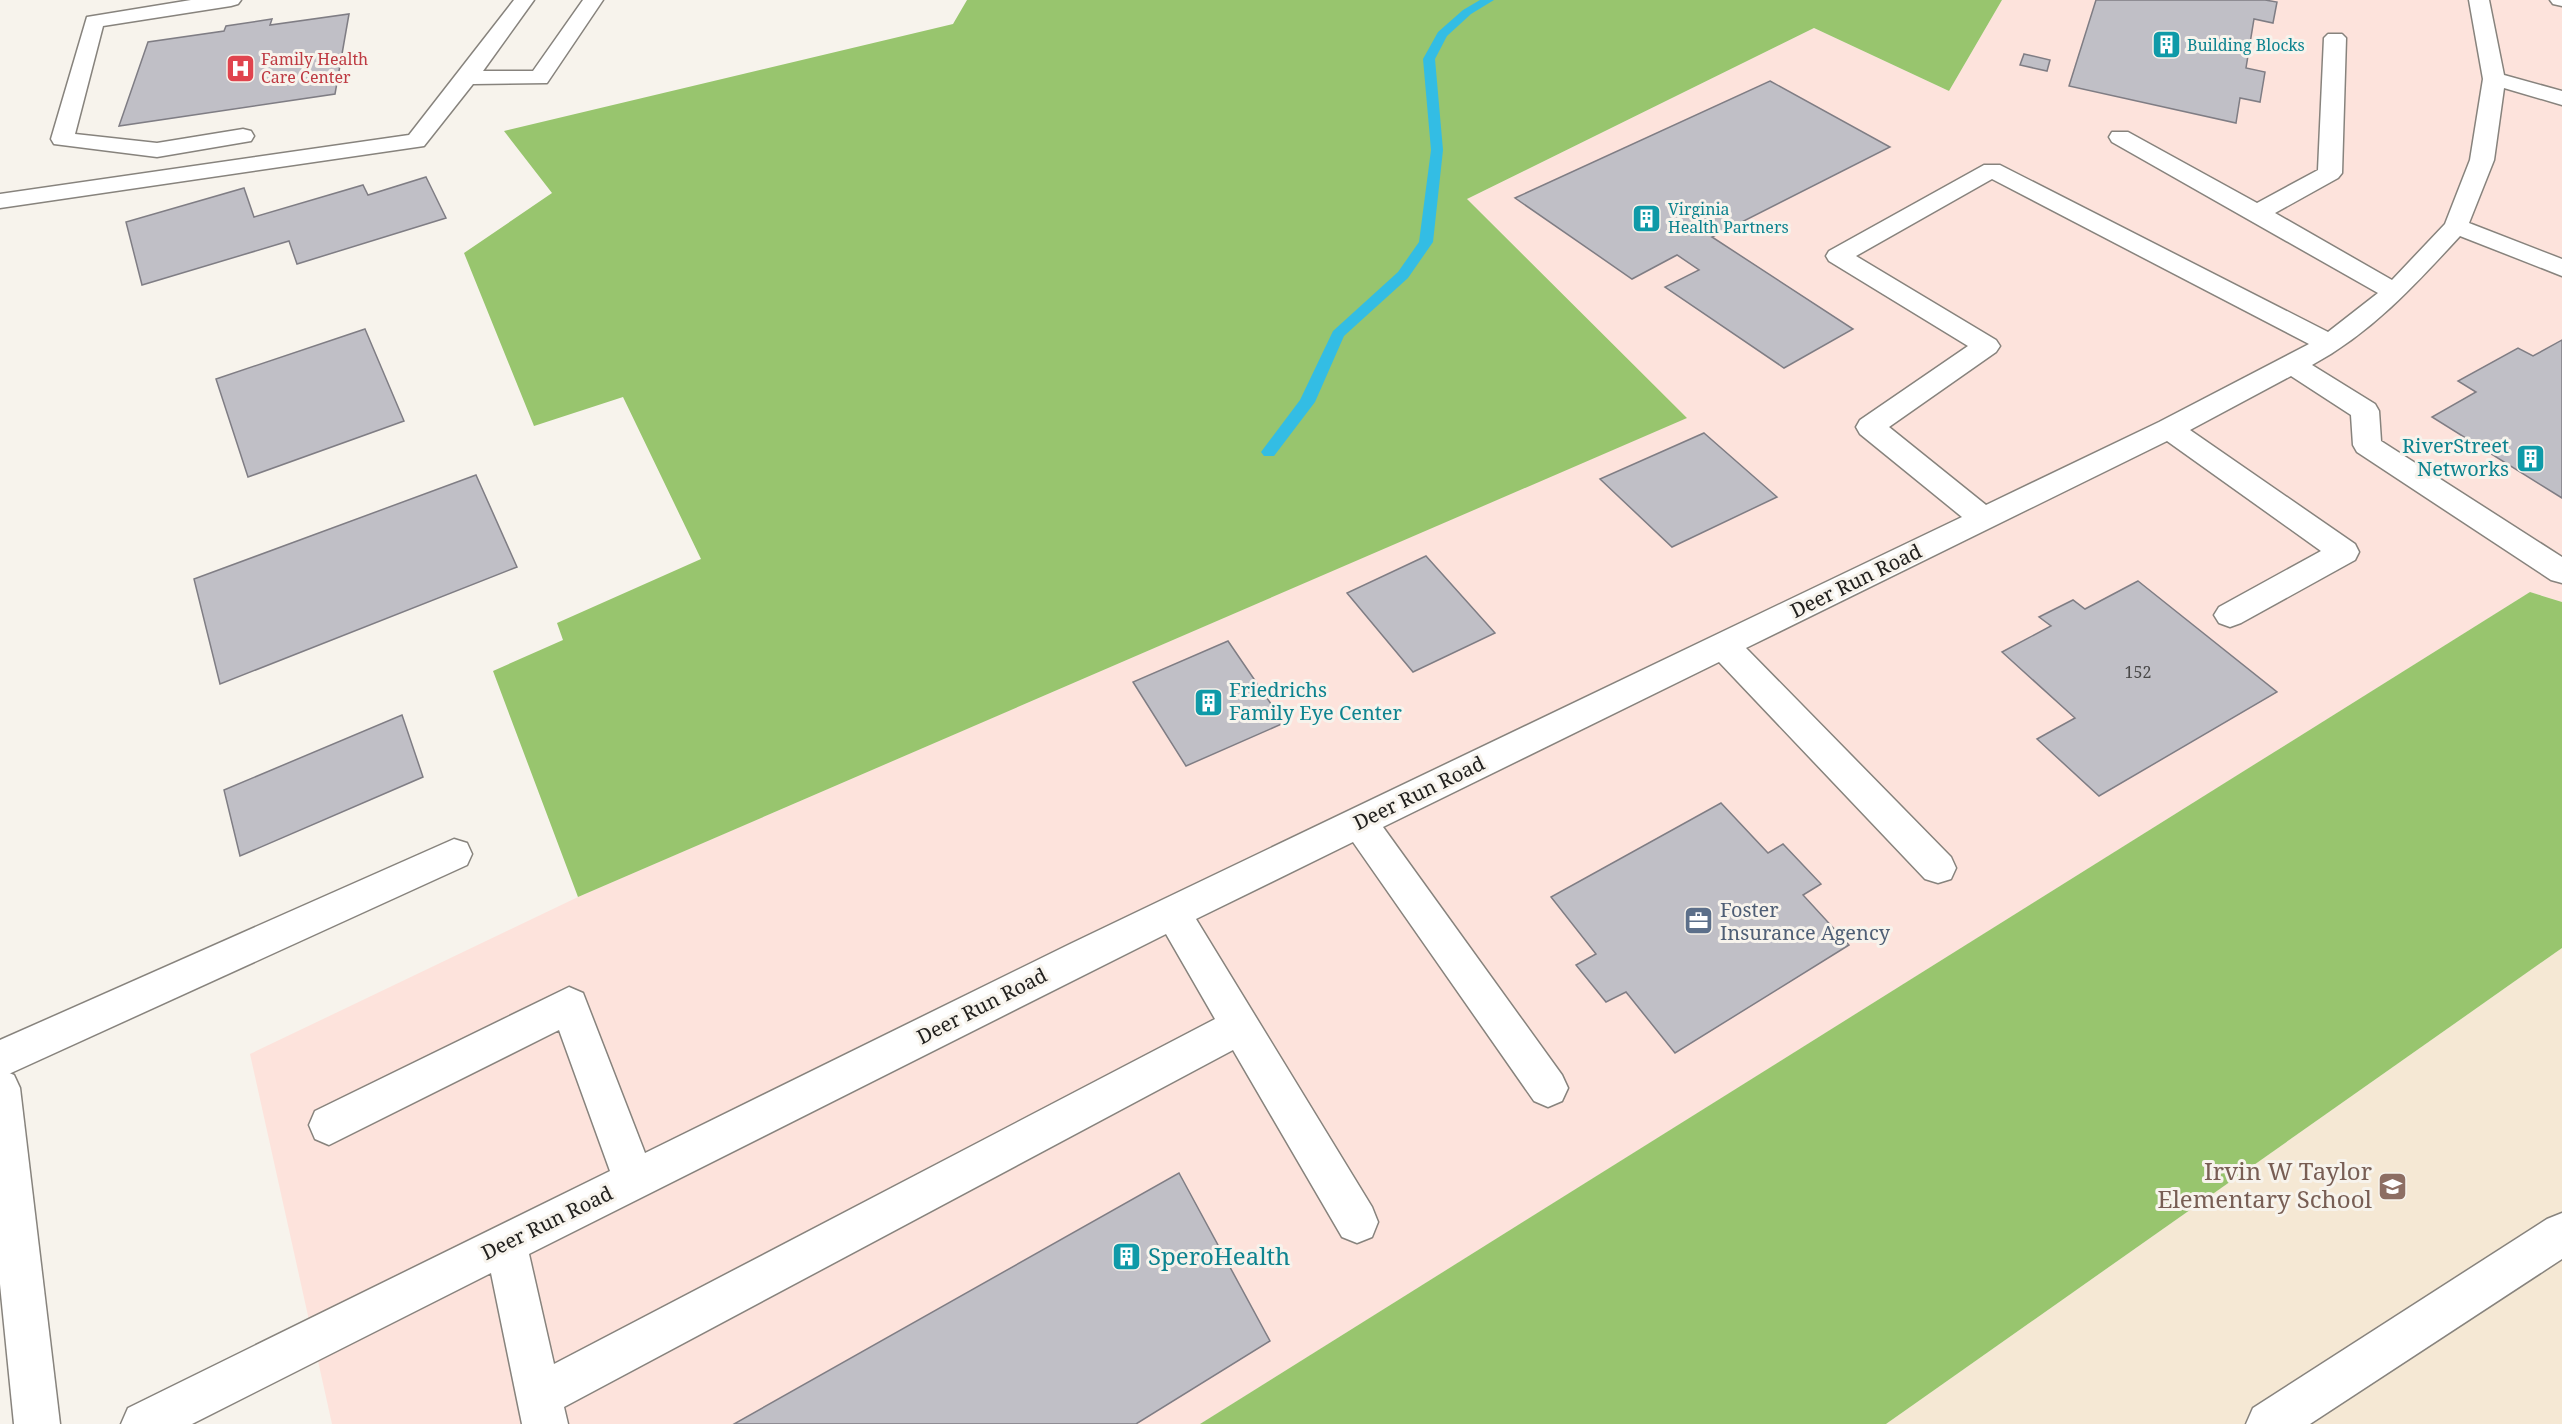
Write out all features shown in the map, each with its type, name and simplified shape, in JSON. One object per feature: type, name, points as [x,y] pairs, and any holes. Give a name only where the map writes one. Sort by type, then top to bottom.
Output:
[{"type":"street","points":[[231,0],[94,21],[62,139],[157,150],[243,136]]},
{"type":"street","points":[[0,201],[416,141],[467,78],[524,0]]},
{"type":"street","points":[[467,78],[539,78],[593,0]]},
{"type":"street","name":"Deer Run Road","points":[[144,1424],[1173,913],[2169,429],[2330,344],[2396,292],[2456,226],[2482,160],[2494,79],[2479,0]]},
{"type":"street","points":[[2258,213],[2330,173],[2335,38]]},
{"type":"street","points":[[2494,79],[2562,98]]},
{"type":"street","points":[[2120,136],[2396,292]]},
{"type":"street","points":[[1984,519],[1870,427],[1987,346],[1838,256],[1992,170],[2330,344]]},
{"type":"street","points":[[2456,226],[2562,268]]},
{"type":"street","points":[[2293,365],[2365,411],[2367,445],[2562,572]]},
{"type":"street","points":[[2169,429],[2344,552],[2230,615]]},
{"type":"street","points":[[1724,646],[1938,868]]},
{"type":"street","points":[[1359,822],[1548,1088]]},
{"type":"street","points":[[0,1059],[454,854]]},
{"type":"street","points":[[1173,913],[1357,1222]]},
{"type":"street","points":[[329,1125],[569,1005],[634,1180]]},
{"type":"street","points":[[506,1244],[542,1410],[1241,1026]]},
{"type":"street","points":[[0,1088],[37,1424]]},
{"type":"street","points":[[2269,1424],[2562,1234]]},
{"type":"shaded area","points":[[2002,0],[2562,0],[2562,602],[2530,592],[1200,1424],[332,1424],[250,1054],[578,897],[1686,418],[1467,199],[1814,28],[1949,91]]},
{"type":"shaded area","name":"Irvin W Taylor Elementary School","points":[[2562,948],[2562,1424],[1886,1424]]},
{"type":"green space","points":[[967,0],[2002,0],[1949,91],[1814,28],[1467,199],[1687,418],[578,897],[493,671],[563,640],[557,623],[701,559],[623,397],[534,426],[464,253],[552,193],[504,131],[953,24]]},
{"type":"green space","points":[[2530,592],[2562,602],[2562,948],[1886,1424],[1200,1424]]},
{"type":"building","name":"Building Blocks","points":[[2096,0],[2265,0],[2277,2],[2273,23],[2254,19],[2246,68],[2265,72],[2260,102],[2240,98],[2236,123],[2069,86]]},
{"type":"building","points":[[349,14],[335,94],[119,126],[148,42],[224,31],[226,26],[272,19],[270,25]]},
{"type":"building","points":[[2024,54],[2050,60],[2047,71],[2020,65]]},
{"type":"building","name":"Virginia Health Partners","points":[[1770,81],[1890,147],[1712,237],[1853,329],[1784,368],[1665,287],[1699,270],[1677,255],[1632,279],[1515,198]]},
{"type":"building","points":[[426,177],[446,218],[297,264],[289,241],[142,285],[126,222],[244,188],[254,217],[363,185],[368,195]]},
{"type":"building","points":[[365,329],[404,421],[248,477],[216,379]]},
{"type":"building","name":"RiverStreet Networks","points":[[2562,340],[2562,498],[2432,417],[2476,392],[2458,381],[2518,348],[2533,356]]},
{"type":"building","points":[[1704,433],[1777,497],[1672,547],[1600,479]]},
{"type":"building","points":[[476,475],[517,567],[220,684],[194,579]]},
{"type":"building","points":[[1426,556],[1495,633],[1413,672],[1347,593]]},
{"type":"building","points":[[2138,581],[2277,692],[2099,796],[2037,739],[2075,718],[2002,652],[2051,626],[2039,617],[2073,600],[2085,609]]},
{"type":"building","name":"Friedrichs Family Eye Center","points":[[1228,641],[1284,723],[1186,766],[1133,682]]},
{"type":"building","points":[[402,715],[423,777],[240,856],[224,790]]},
{"type":"building","name":"Foster Insurance Agency","points":[[1721,803],[1768,853],[1783,844],[1821,884],[1803,895],[1849,945],[1675,1053],[1626,992],[1606,1002],[1576,965],[1596,954],[1551,897]]},
{"type":"building","name":"SperoHealth","points":[[1179,1173],[1270,1341],[1136,1424],[734,1424]]},
{"type":"waterway","points":[[1269,452],[1307,402],[1338,334],[1403,275],[1426,242],[1437,150],[1429,59],[1442,34],[1467,12],[1488,0]]},
{"type":"place","name":"Building Blocks","points":[[2166,45]]},
{"type":"place","name":"Family Health Care Center","points":[[240,68]]},
{"type":"place","name":"Virginia Health Partners","points":[[1647,218]]},
{"type":"place","name":"RiverStreet Networks","points":[[2530,458]]},
{"type":"place","name":"Friedrichs Family Eye Center","points":[[1208,702]]},
{"type":"place","name":"Foster Insurance Agency","points":[[1699,921]]},
{"type":"place","name":"Irvin W Taylor Elementary School","points":[[2393,1186]]},
{"type":"place","name":"SperoHealth","points":[[1127,1257]]}]
